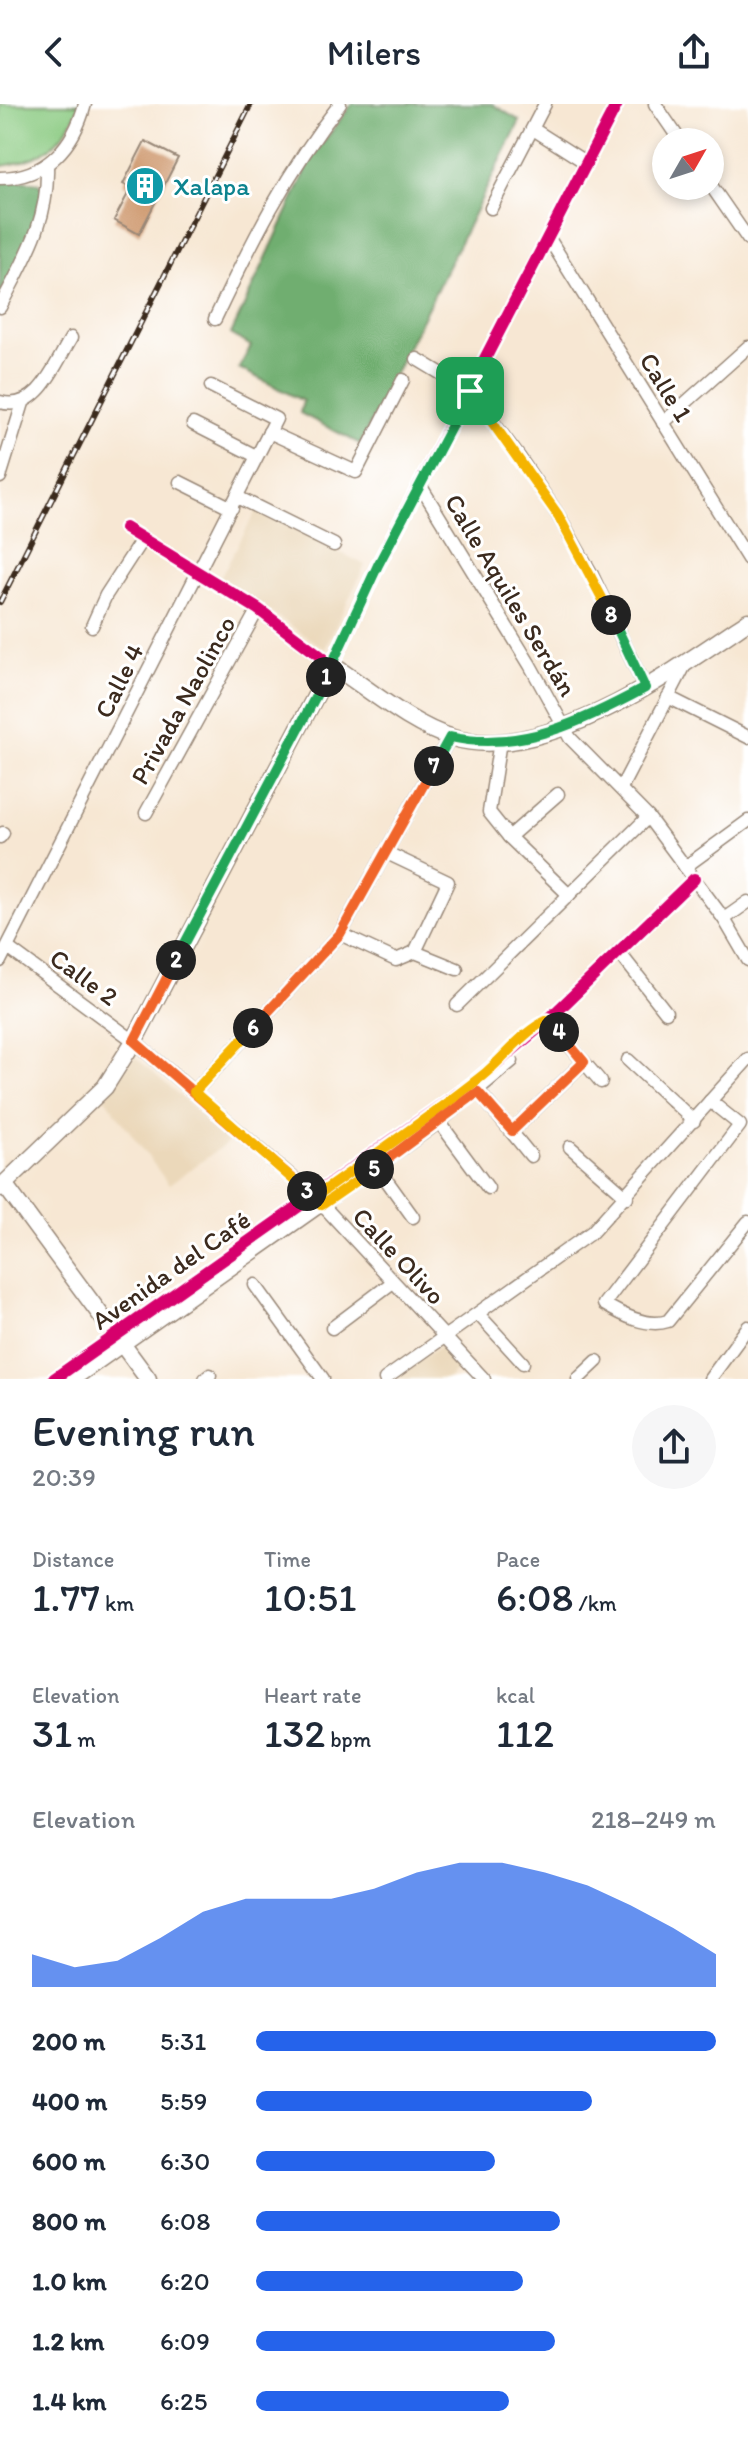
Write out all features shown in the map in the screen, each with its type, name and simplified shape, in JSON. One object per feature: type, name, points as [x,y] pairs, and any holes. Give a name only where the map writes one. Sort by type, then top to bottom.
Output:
[{"type":"main road","points":[[148,1379],[1,1184],[105,1087],[134,1041],[332,665],[423,725],[450,737],[500,741],[564,729],[645,688],[748,621]]},
{"type":"street","points":[[0,178],[17,178],[47,165],[66,149],[79,127],[85,104]]},
{"type":"street","points":[[215,319],[264,216],[301,154],[340,104]]},
{"type":"street","points":[[491,208],[545,104]]},
{"type":"street","points":[[125,528],[258,609],[332,665],[420,485],[617,104]]},
{"type":"street","points":[[655,104],[671,128]]},
{"type":"street","points":[[533,129],[585,162]]},
{"type":"street","points":[[0,307],[32,243],[48,198],[47,165]]},
{"type":"street","points":[[721,200],[748,239]]},
{"type":"street","name":"Calle 1","points":[[548,237],[748,559]]},
{"type":"street","points":[[0,402],[23,403],[38,393],[71,338]]},
{"type":"street","points":[[663,423],[748,347]]},
{"type":"street","points":[[417,359],[470,391],[558,515],[645,688]]},
{"type":"street","points":[[269,432],[356,472],[403,380]]},
{"type":"street","name":"Calle 4","points":[[0,961],[276,419],[211,386]]},
{"type":"street","points":[[0,477],[23,403]]},
{"type":"street","points":[[193,424],[256,456]]},
{"type":"street","points":[[180,482],[334,545]]},
{"type":"street","name":"Calle Aquiles Serdán","points":[[420,485],[530,665],[564,729],[648,817],[724,919],[748,960]]},
{"type":"street","points":[[92,626],[106,595],[143,538]]},
{"type":"street","name":"Privada Naolinco","points":[[146,813],[258,609]]},
{"type":"street","points":[[621,788],[687,663]]},
{"type":"street","points":[[668,697],[748,737]]},
{"type":"street","points":[[194,1092],[340,934],[450,737]]},
{"type":"street","points":[[500,741],[488,807],[491,816],[569,895]]},
{"type":"street","points":[[509,837],[558,794]]},
{"type":"street","points":[[457,1005],[648,817]]},
{"type":"street","points":[[685,867],[748,821]]},
{"type":"street","points":[[340,934],[396,960],[415,952],[448,882],[387,853]]},
{"type":"street","points":[[318,1201],[377,1167],[475,1088],[694,879]]},
{"type":"street","points":[[724,919],[748,902]]},
{"type":"street","name":"Calle 2","points":[[8,948],[134,1041]]},
{"type":"street","points":[[618,951],[666,1012]]},
{"type":"street","points":[[415,952],[457,969]]},
{"type":"street","points":[[548,1020],[601,1082]]},
{"type":"street","name":"Calle Olivo","points":[[134,1041],[318,1201],[484,1379]]},
{"type":"street","points":[[385,1379],[592,1232],[627,1197],[748,1059]]},
{"type":"street","points":[[628,1060],[694,1121]]},
{"type":"street","points":[[512,1131],[584,1062]]},
{"type":"street","points":[[475,1088],[531,1156]]},
{"type":"street","points":[[710,1101],[740,1125],[604,1304],[624,1316],[660,1324],[668,1321],[748,1222]]},
{"type":"street","points":[[436,1118],[488,1188]]},
{"type":"street","points":[[318,1201],[436,1118]]},
{"type":"street","points":[[570,1147],[627,1197]]},
{"type":"street","points":[[377,1167],[413,1217]]},
{"type":"street","name":"Avenida del Café","points":[[54,1379],[120,1340],[318,1201]]},
{"type":"street","points":[[332,1328],[393,1282]]},
{"type":"street","points":[[255,1285],[323,1379]]},
{"type":"street","points":[[479,1315],[523,1363]]},
{"type":"street","points":[[710,1379],[748,1327]]},
{"type":"street","name":"Avenida del Café","points":[[75,1379],[120,1340]]},
{"type":"street","points":[[578,1379],[597,1361]]},
{"type":"shaded area","points":[[257,510],[365,565],[325,649],[220,578]]},
{"type":"shaded area","points":[[135,1057],[231,1140],[169,1185],[105,1098]]},
{"type":"shaded area","points":[[444,1343],[459,1368],[447,1379],[395,1379]]},
{"type":"green space","points":[[0,104],[80,104],[67,129],[50,147],[29,159],[1,166]]},
{"type":"green space","points":[[352,104],[492,104],[520,121],[360,444],[300,413],[303,401],[239,368],[251,346],[231,334],[313,156]]},
{"type":"green space","points":[[0,179],[39,183],[43,191],[23,254],[0,295]]},
{"type":"building","name":"Xalapa","points":[[145,141],[178,158],[139,234],[114,220],[131,188],[123,184]]},
{"type":"railway","points":[[0,602],[251,104]]},
{"type":"cycle path","points":[[125,528],[258,609],[332,665],[378,565],[617,104]]},
{"type":"cycle path","points":[[54,1379],[472,1084],[548,1020],[694,879]]},
{"type":"place","name":"Xalapa","points":[[145,186]]},
{"type":"route","points":[[470,391],[378,565],[332,665],[134,1041],[194,1092],[315,1197],[472,1084],[540,1023],[548,1020],[584,1062],[512,1131],[478,1092],[322,1205],[194,1092],[340,934],[450,737],[500,741],[564,729],[645,688],[591,573],[558,515],[470,391]]}]
